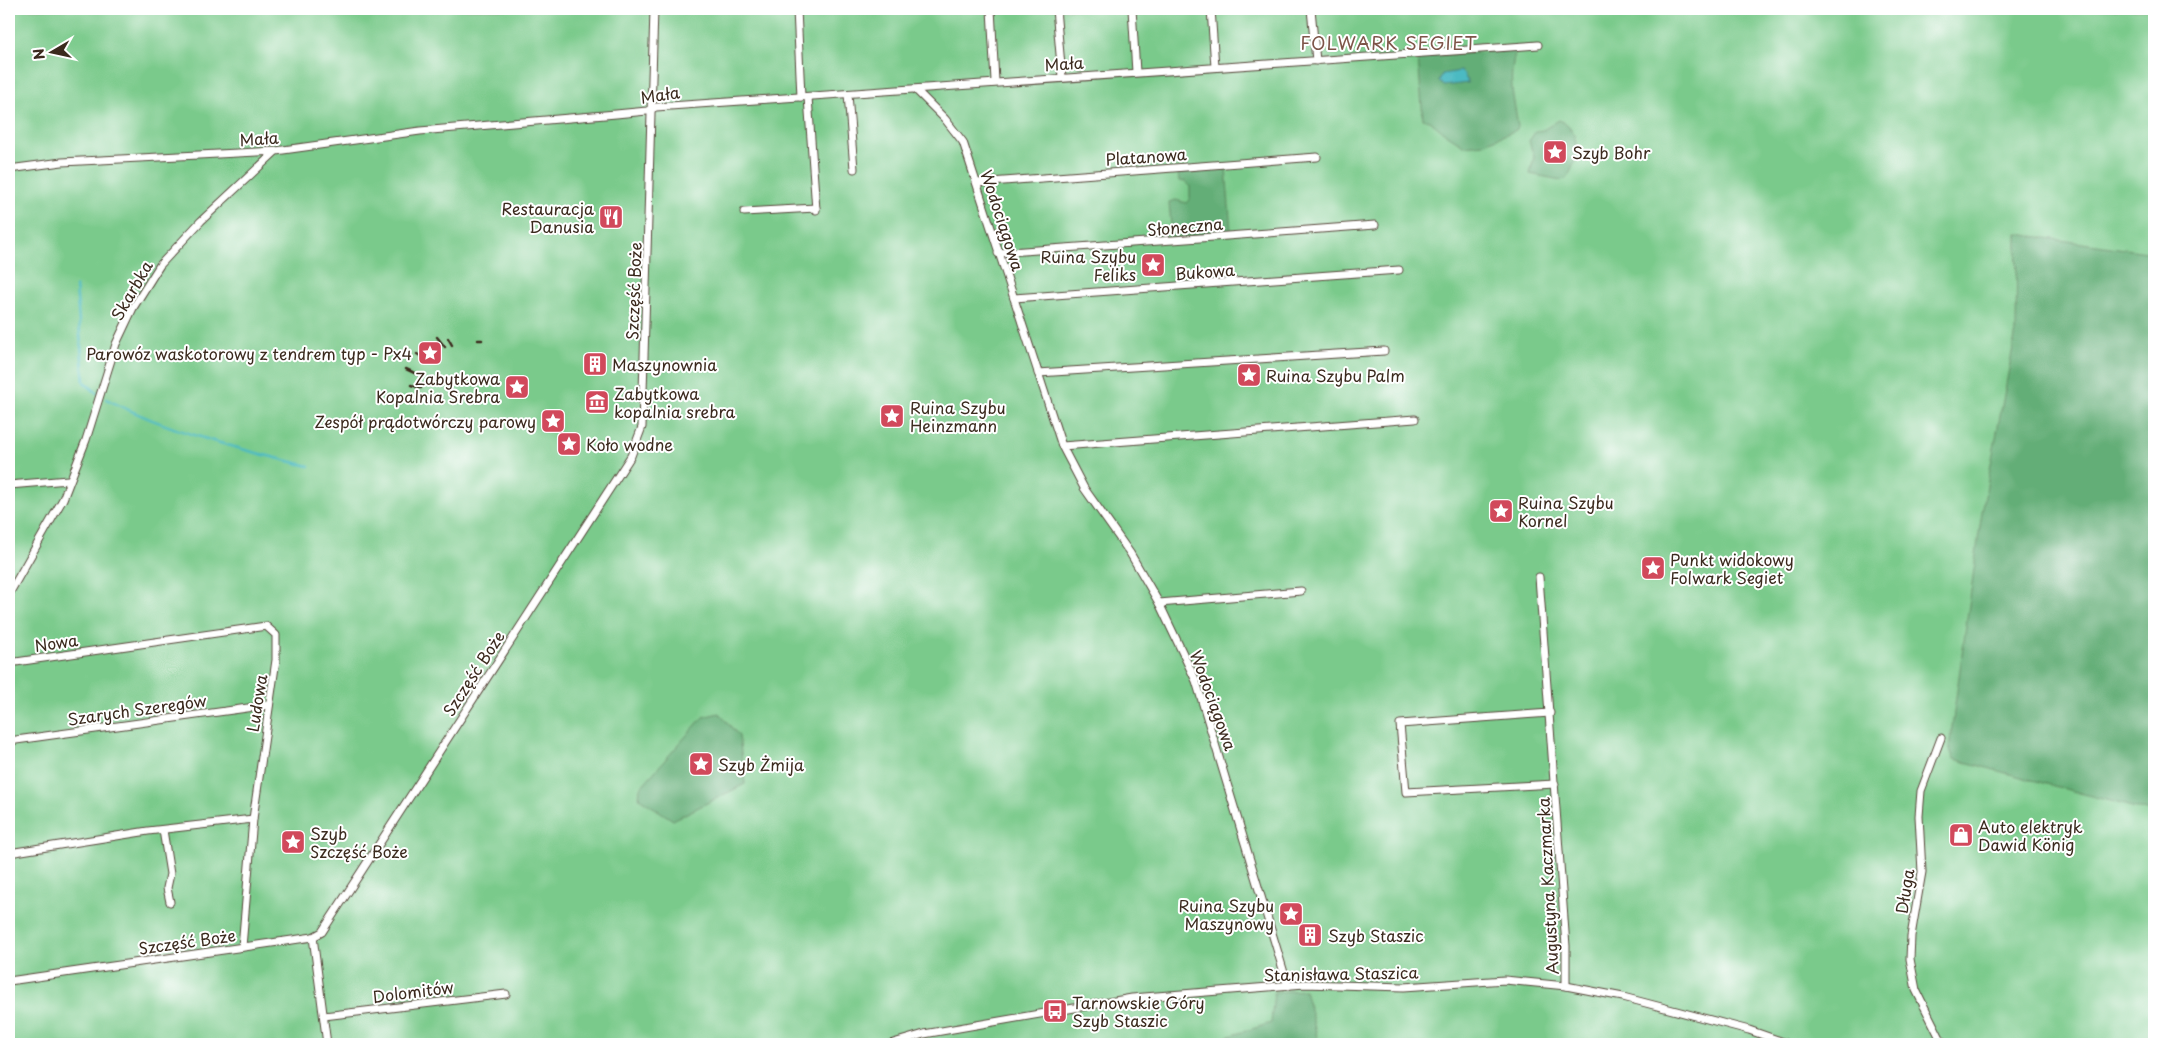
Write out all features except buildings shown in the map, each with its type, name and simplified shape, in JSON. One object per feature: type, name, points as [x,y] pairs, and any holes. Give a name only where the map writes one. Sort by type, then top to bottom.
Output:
[{"type":"street","name":"Szczęść Boże","points":[[9,981],[313,937],[322,932],[631,456],[642,420],[654,9]]},
{"type":"street","points":[[744,212],[816,209],[797,9]]},
{"type":"street","points":[[991,9],[995,81]]},
{"type":"street","points":[[1056,9],[1062,77]]},
{"type":"street","points":[[1132,9],[1136,72]]},
{"type":"street","points":[[1211,9],[1215,67]]},
{"type":"street","points":[[1311,9],[1316,61]]},
{"type":"street","name":"Mała","points":[[9,168],[62,162],[276,151],[420,131],[542,121],[656,107],[916,90],[995,81],[1538,45]]},
{"type":"street","name":"Wodociągowa","points":[[916,90],[954,129],[963,142],[1062,446],[1084,488],[1130,553],[1159,603],[1196,683],[1288,986]]},
{"type":"street","points":[[848,94],[854,169]]},
{"type":"street","name":"Skarbka","points":[[9,594],[63,499],[68,480],[86,440],[116,344],[133,308],[160,265],[201,221],[276,151]]},
{"type":"street","name":"Platanowa","points":[[977,182],[1317,157]]},
{"type":"street","name":"Słoneczna","points":[[998,253],[1375,225]]},
{"type":"street","name":"Bukowa","points":[[1014,298],[1399,270]]},
{"type":"street","points":[[1038,373],[1384,351]]},
{"type":"street","points":[[1062,446],[1415,419]]},
{"type":"street","points":[[9,485],[68,480]]},
{"type":"street","name":"Augustyna Kaczmarka","points":[[1539,577],[1556,784],[1566,946],[1566,986]]},
{"type":"street","points":[[1159,603],[1301,591]]},
{"type":"street","name":"Ludowa","points":[[108,648],[266,626],[276,636],[276,660],[253,819],[242,947]]},
{"type":"street","name":"Nowa","points":[[9,663],[108,648]]},
{"type":"street","name":"Szarych Szeregów","points":[[9,741],[269,705]]},
{"type":"street","name":"Augustyna Kaczmarka","points":[[1550,714],[1400,724],[1406,792],[1556,784]]},
{"type":"street","name":"Długa","points":[[1942,738],[1921,791],[1919,816],[1922,872],[1911,936],[1910,959],[1916,990],[1944,1044]]},
{"type":"street","points":[[9,853],[163,830],[253,819]]},
{"type":"street","points":[[163,830],[170,874],[168,888],[170,902]]},
{"type":"street","points":[[313,937],[327,1044]]},
{"type":"street","name":"Stanisława Staszica","points":[[890,1044],[924,1034],[1132,998],[1288,986],[1404,987],[1505,980],[1566,986],[1623,997],[1688,1013],[1789,1044]]},
{"type":"street","name":"Dolomitów","points":[[324,1016],[506,994]]},
{"type":"green space","points":[[9,9],[2154,9],[2154,1044],[9,1044]]},
{"type":"green space","points":[[1516,50],[1513,61],[1512,80],[1518,127],[1516,130],[1483,144],[1465,146],[1431,122],[1423,119],[1418,57]]},
{"type":"green space","points":[[1559,120],[1567,125],[1575,139],[1576,155],[1570,172],[1566,179],[1561,180],[1530,174],[1534,157],[1529,141],[1536,131],[1543,130]]},
{"type":"green space","points":[[1226,168],[1231,232],[1172,237],[1169,202],[1176,200],[1186,203],[1190,199],[1190,186],[1186,182],[1179,181],[1178,172]]},
{"type":"green space","points":[[2017,234],[2154,253],[2154,813],[1954,759],[1949,748],[1982,512],[2016,331]]},
{"type":"green space","points":[[719,713],[739,736],[745,784],[673,820],[639,798],[640,788],[703,717]]},
{"type":"green space","points":[[1305,990],[1319,1044],[1218,1044],[1217,1040],[1271,1023],[1274,992]]},
{"type":"water","points":[[1460,71],[1464,74],[1468,83],[1443,86],[1439,81],[1442,74]]},
{"type":"waterway","points":[[76,286],[84,382],[97,393]]},
{"type":"waterway","points":[[106,399],[130,411],[205,439],[309,466]]},
{"type":"railway","points":[[437,337],[445,347]]},
{"type":"railway","points":[[448,338],[452,345]]},
{"type":"railway","points":[[433,346],[437,351]]},
{"type":"railway","points":[[417,354],[429,361]]},
{"type":"railway","points":[[406,369],[423,377]]},
{"type":"railway","points":[[411,385],[421,388]]},
{"type":"place","name":"Szyb Bohr","points":[[1555,152]]},
{"type":"place","name":"Restauracja Danusia","points":[[611,217]]},
{"type":"place","name":"Ruina Szybu Feliks","points":[[1153,265]]},
{"type":"place","name":"Parowóz waskotorowy z tendrem typ - Px4","points":[[430,353]]},
{"type":"place","name":"Maszynownia","points":[[595,364]]},
{"type":"place","name":"Ruina Szybu Palm","points":[[1249,375]]},
{"type":"place","name":"Zabytkowa Kopalnia Srebra","points":[[517,387]]},
{"type":"place","name":"Zabytkowa kopalnia srebra","points":[[597,402]]},
{"type":"place","name":"Ruina Szybu Heinzmann","points":[[892,416]]},
{"type":"place","name":"Zespół prądotwórczy parowy","points":[[553,421]]},
{"type":"place","name":"Koło wodne","points":[[569,444]]},
{"type":"place","name":"Ruina Szybu Kornel","points":[[1501,511]]},
{"type":"place","name":"Punkt widokowy Folwark Segiet","points":[[1653,568]]},
{"type":"place","name":"Szyb Żmija","points":[[701,764]]},
{"type":"place","name":"Auto elektryk Dawid König","points":[[1961,835]]},
{"type":"place","name":"Szyb Szczęść Boże","points":[[293,842]]},
{"type":"place","name":"Ruina Szybu Maszynowy","points":[[1291,914]]},
{"type":"place","name":"Szyb Staszic","points":[[1310,935]]},
{"type":"place","name":"Tarnowskie Góry Szyb Staszic","points":[[1055,1011]]},
{"type":"district","name":"FOLWARK SEGIET","points":[[1389,42]]}]
